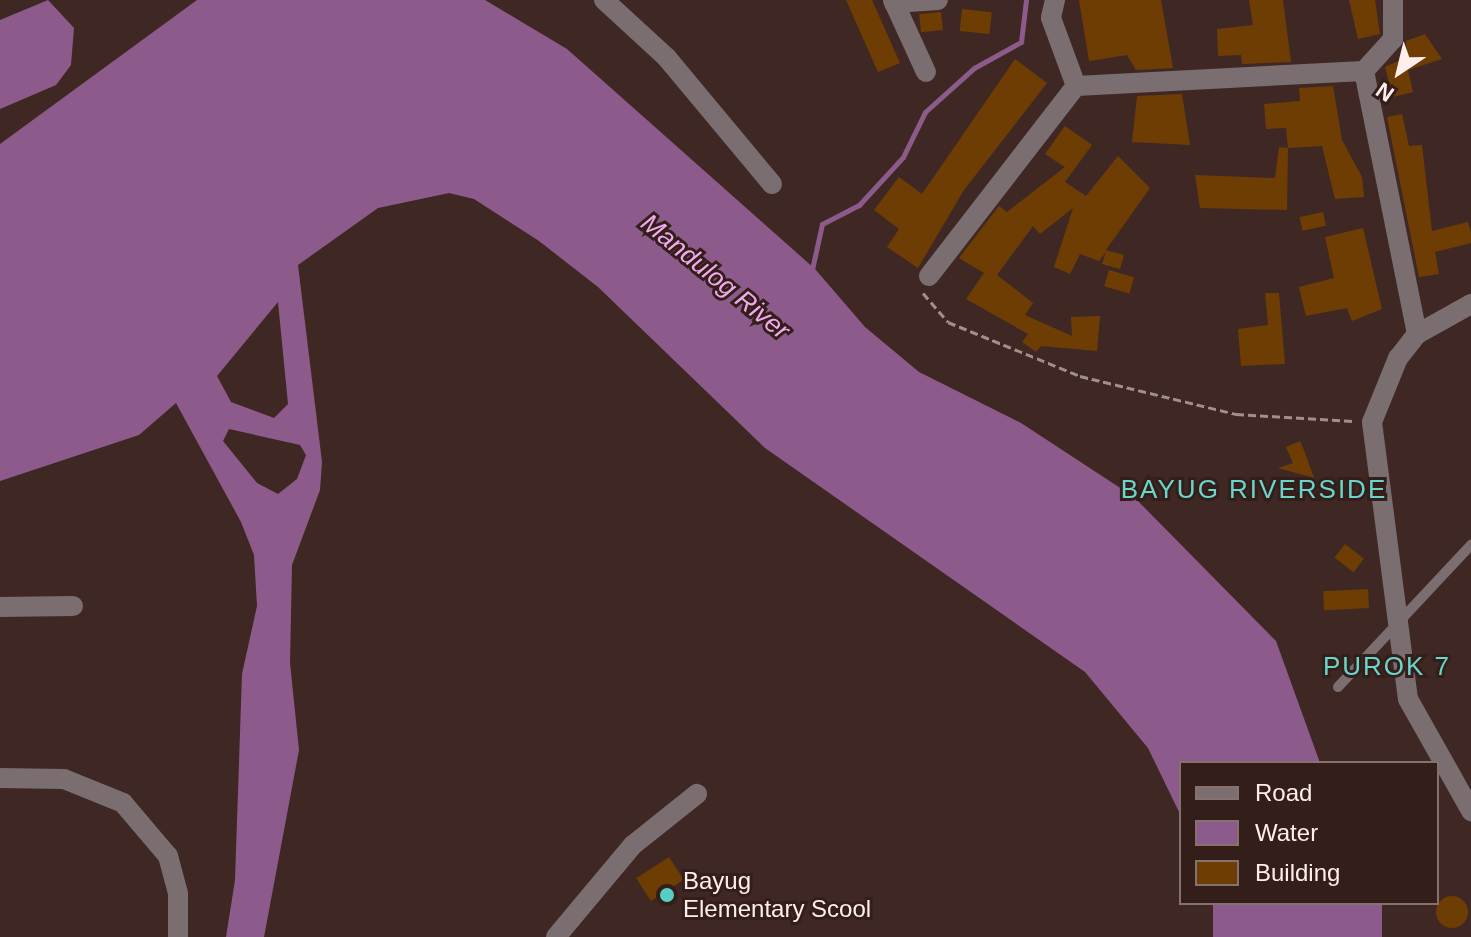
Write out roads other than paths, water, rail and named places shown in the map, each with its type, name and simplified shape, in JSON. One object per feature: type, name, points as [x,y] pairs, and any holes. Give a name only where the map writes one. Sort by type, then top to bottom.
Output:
[{"type":"street","points":[[604,0],[667,58],[772,184]]},
{"type":"street","points":[[926,72],[893,1],[938,0]]},
{"type":"street","points":[[1055,0],[1051,18],[1076,86]]},
{"type":"street","points":[[929,276],[1076,86],[1364,71],[1393,39],[1393,0]]},
{"type":"street","points":[[1364,71],[1417,334]]},
{"type":"street","points":[[1471,304],[1417,334],[1398,358],[1372,422],[1412,712],[1471,811]]},
{"type":"street","points":[[0,607],[73,606]]},
{"type":"street","points":[[0,778],[64,779],[123,803],[168,856],[178,893],[178,937]]},
{"type":"street","points":[[556,937],[623,855],[697,794]]},
{"type":"lane","points":[[1338,687],[1471,545]]},
{"type":"water","points":[[48,0],[74,28],[71,65],[56,85],[0,109],[0,20]]},
{"type":"water","name":"Mandulog River","points":[[197,0],[485,0],[567,49],[815,269],[865,327],[919,372],[1021,423],[1134,497],[1276,641],[1319,761],[1179,761],[1179,812],[1148,748],[1085,672],[765,448],[598,287],[539,241],[474,199],[449,193],[378,208],[298,265],[322,462],[320,490],[292,565],[290,663],[299,750],[264,937],[226,937],[235,880],[242,674],[257,606],[254,555],[241,522],[176,403],[139,435],[0,481],[0,144]],"holes":[[[278,302],[288,404],[274,418],[231,402],[217,376]],[[229,429],[300,445],[306,455],[297,479],[278,494],[257,483],[223,441]]]},
{"type":"water","points":[[1213,905],[1382,905],[1382,937],[1213,937]]},
{"type":"waterway","points":[[811,274],[822,224],[859,205],[903,157],[925,112],[974,68],[1021,42],[1026,0]]},
{"type":"place","name":"Bayug Elementary Scool","points":[[667,895]]},
{"type":"district","name":"BAYUG RIVERSIDE","points":[[1254,490]]},
{"type":"district","name":"PUROK 7","points":[[1387,667]]}]
